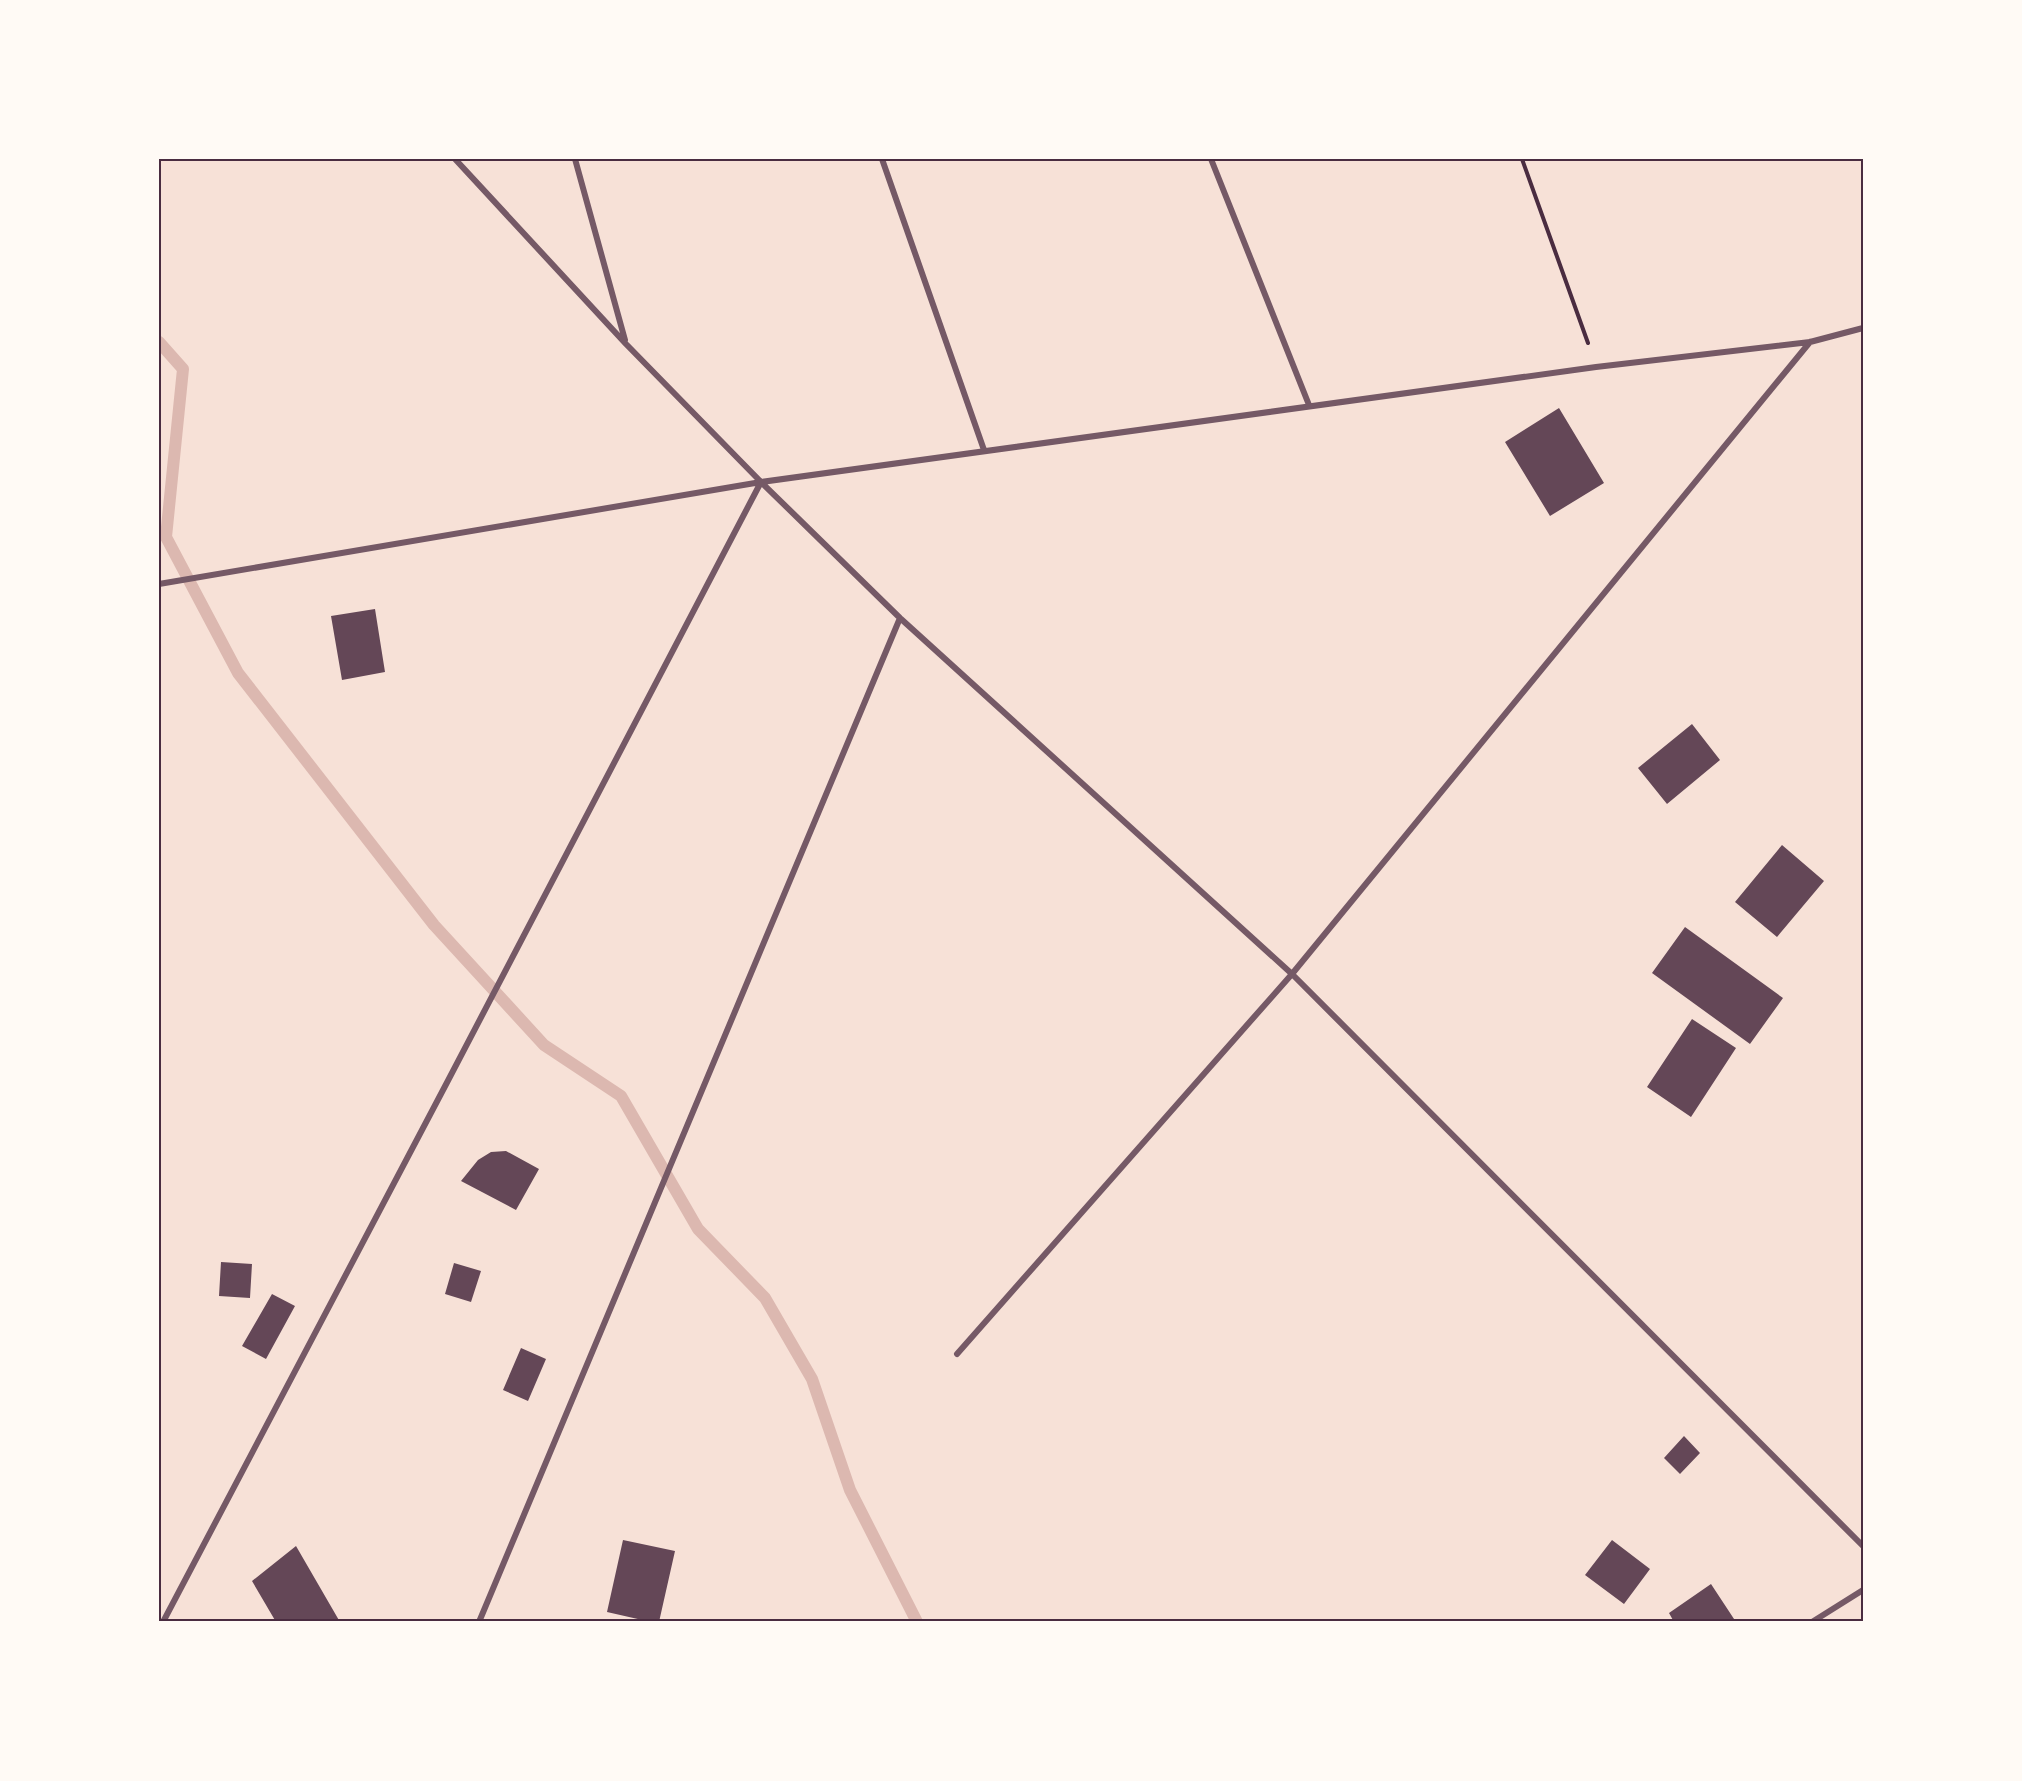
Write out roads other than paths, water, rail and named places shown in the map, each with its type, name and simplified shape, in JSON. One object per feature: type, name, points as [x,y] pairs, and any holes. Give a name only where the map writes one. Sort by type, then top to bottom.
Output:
[{"type":"street","points":[[455,159],[626,344],[761,482],[900,618],[1292,974],[1863,1545]]},
{"type":"street","points":[[575,159],[626,344]]},
{"type":"street","points":[[882,159],[984,450]]},
{"type":"street","points":[[1211,159],[1309,405]]},
{"type":"street","points":[[159,584],[761,482],[1309,405],[1596,367],[1810,342],[1863,328]]},
{"type":"street","points":[[957,1354],[1292,974],[1810,342]]},
{"type":"street","points":[[163,1622],[443,1093],[519,943],[761,482]]},
{"type":"street","points":[[479,1622],[900,618]]},
{"type":"street","points":[[1812,1622],[1863,1590]]},
{"type":"waterway","points":[[159,342],[183,369],[166,537],[238,673],[434,925],[544,1045],[621,1096],[698,1229],[765,1298],[812,1379],[850,1490],[917,1622]]}]
